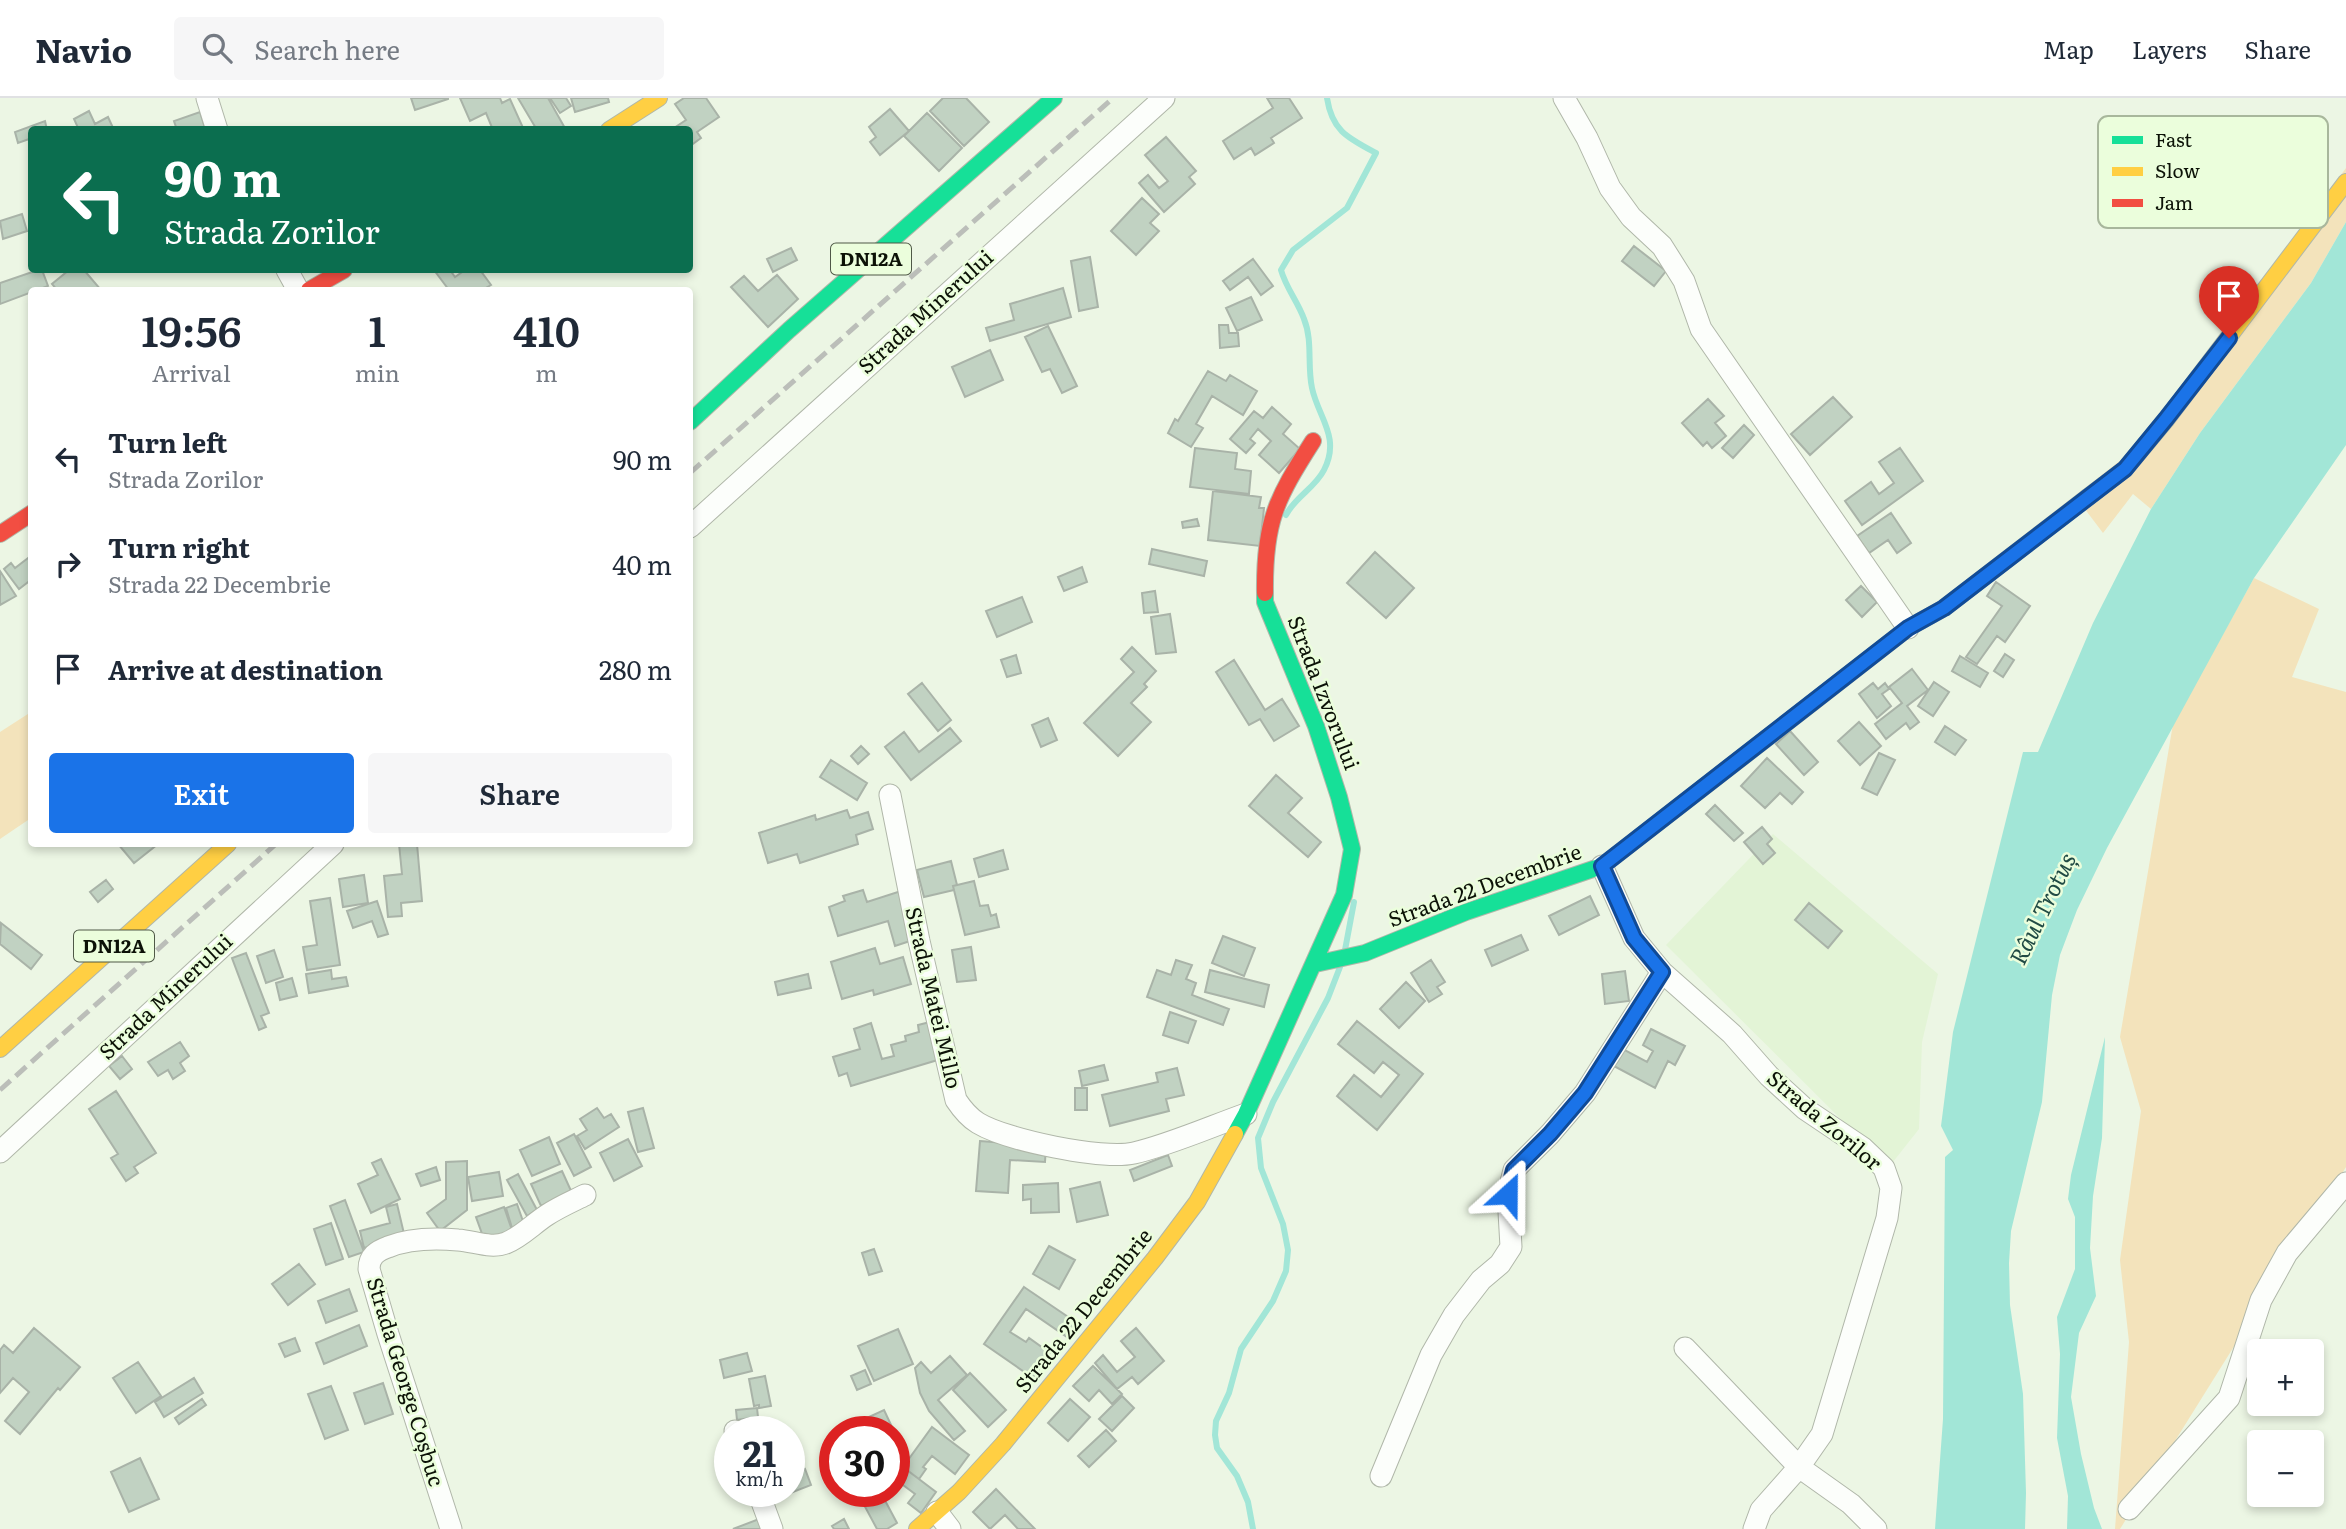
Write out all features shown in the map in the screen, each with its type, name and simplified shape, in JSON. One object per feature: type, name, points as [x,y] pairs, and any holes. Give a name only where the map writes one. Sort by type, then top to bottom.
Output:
[{"type":"street","points":[[207,98],[216,126]]},
{"type":"street","points":[[615,126],[659,98]]},
{"type":"street","name":"DN12A","points":[[693,419],[789,330],[1054,98]]},
{"type":"street","name":"Strada Minerului","points":[[693,524],[1164,98]]},
{"type":"street","points":[[1564,98],[1587,138],[1610,188],[1632,217],[1662,246],[1684,281],[1702,329],[1908,628]]},
{"type":"street","name":"Strada 22 Decembrie","points":[[2328,206],[2346,182]]},
{"type":"street","name":"Strada 22 Decembrie","points":[[917,1529],[943,1521],[978,1472],[1163,1248],[1197,1202],[1246,1114],[1315,964],[1365,953],[1466,912],[1602,866],[1908,628],[1954,601],[2125,469],[2311,228]]},
{"type":"street","points":[[314,287],[339,273]]},
{"type":"street","name":"Strada Izvorului","points":[[1313,441],[1281,490],[1270,525],[1264,580],[1265,602],[1316,726],[1339,797],[1352,849],[1344,895],[1315,964]]},
{"type":"street","points":[[0,534],[28,516]]},
{"type":"street","name":"Strada Matei Millo","points":[[890,795],[922,954],[956,1100],[963,1112],[993,1131],[1063,1148],[1114,1156],[1136,1153],[1246,1114]]},
{"type":"street","name":"DN12A","points":[[0,1049],[225,847]]},
{"type":"street","name":"Strada Minerului","points":[[0,1152],[330,847]]},
{"type":"street","name":"Strada Zorilor","points":[[1602,866],[1634,938],[1662,972],[1732,1034],[1769,1076],[1805,1109],[1884,1168],[1891,1188],[1887,1218],[1822,1434],[1799,1467],[1761,1510],[1754,1529]]},
{"type":"street","points":[[1381,1476],[1431,1355],[1454,1315],[1481,1280],[1500,1264],[1511,1247],[1508,1194],[1514,1170],[1585,1093],[1662,972]]},
{"type":"street","points":[[2129,1509],[2229,1398],[2261,1300],[2287,1253],[2346,1183]]},
{"type":"street","name":"Strada George Coșbuc","points":[[451,1529],[388,1334],[369,1262],[379,1251],[397,1243],[416,1240],[458,1240],[488,1245],[507,1242],[550,1213],[585,1195]]},
{"type":"street","points":[[1685,1348],[1799,1467],[1851,1504],[1876,1529]]},
{"type":"street","points":[[764,1507],[772,1529]]},
{"type":"shaded area","points":[[2346,168],[2346,222],[2311,283],[2200,433],[2151,509],[2133,494],[2103,533],[2075,496],[2122,459],[2208,353],[2301,228],[2328,228],[2328,192]]},
{"type":"shaded area","points":[[2254,578],[2319,609],[2292,677],[2346,692],[2346,1167],[2120,1529],[2115,1529],[2129,1342],[2120,1260],[2141,1111],[2120,1037],[2173,724]]},
{"type":"shaded area","points":[[28,714],[28,820],[0,839],[0,732]]},
{"type":"shaded area","points":[[1773,834],[1938,974],[1922,1042],[1919,1129],[1889,1167],[1666,945]]},
{"type":"water","name":"Râul Trotuș","points":[[2346,222],[2346,445],[2254,578],[2107,848],[2077,910],[2060,955],[2052,995],[2042,1102],[2011,1231],[2009,1263],[2010,1305],[2023,1394],[2025,1529],[1935,1529],[1943,1419],[1945,1157],[1953,1150],[1941,1126],[1953,1032],[2023,752],[2038,752],[2093,623],[2151,509],[2200,433],[2311,283]]},
{"type":"water","points":[[2105,1037],[2102,1138],[2093,1196],[2090,1248],[2096,1296],[2079,1333],[2071,1397],[2081,1454],[2102,1529],[2067,1529],[2068,1496],[2057,1438],[2060,1354],[2057,1317],[2075,1269],[2075,1217],[2068,1199],[2071,1175]]},
{"type":"building","points":[[411,98],[448,98],[448,99],[415,110]]},
{"type":"building","points":[[460,98],[500,98],[502,103],[510,99],[522,126],[491,126],[486,113],[470,121]]},
{"type":"building","points":[[518,98],[548,98],[564,126],[535,126]]},
{"type":"building","points":[[550,98],[566,98],[571,106],[560,113]]},
{"type":"building","points":[[571,98],[608,98],[609,102],[575,112]]},
{"type":"building","points":[[684,98],[706,98],[719,117],[697,132],[701,138],[693,144],[693,126],[677,126],[686,120],[675,104]]},
{"type":"building","points":[[943,98],[966,98],[989,122],[964,146],[930,111]]},
{"type":"building","points":[[1267,98],[1289,98],[1302,118],[1271,138],[1274,143],[1255,155],[1251,148],[1234,159],[1223,141],[1273,108]]},
{"type":"building","points":[[890,109],[909,131],[880,155],[870,142],[876,137],[869,127]]},
{"type":"building","points":[[89,111],[95,124],[108,117],[112,126],[77,126],[74,119]]},
{"type":"building","points":[[200,112],[204,126],[176,126],[174,121]]},
{"type":"building","points":[[927,113],[962,148],[939,171],[904,136]]},
{"type":"building","points":[[45,121],[46,126],[31,126]]},
{"type":"building","points":[[28,127],[28,139],[18,143],[15,132]]},
{"type":"building","points":[[1166,137],[1196,171],[1189,177],[1195,184],[1164,212],[1139,183],[1148,175],[1159,188],[1168,181],[1145,155]]},
{"type":"building","points":[[1142,198],[1159,214],[1150,223],[1159,231],[1136,255],[1111,231]]},
{"type":"building","points":[[22,214],[27,231],[3,239],[0,221]]},
{"type":"building","points":[[1634,246],[1666,271],[1654,286],[1622,261]]},
{"type":"building","points":[[791,248],[797,260],[773,272],[767,259]]},
{"type":"building","points":[[1090,257],[1098,307],[1079,311],[1071,261]]},
{"type":"building","points":[[1253,259],[1273,286],[1261,295],[1248,277],[1230,290],[1223,281]]},
{"type":"building","points":[[29,273],[43,273],[48,286],[28,287],[28,294],[0,304],[0,283]]},
{"type":"building","points":[[65,273],[87,273],[98,287],[54,287],[52,284]]},
{"type":"building","points":[[436,273],[452,273],[455,277],[461,273],[482,273],[491,285],[487,287],[447,287]]},
{"type":"building","points":[[777,275],[798,299],[768,327],[731,287],[744,276],[758,291]]},
{"type":"building","points":[[1063,288],[1071,317],[990,341],[986,328],[1014,320],[1010,304]]},
{"type":"building","points":[[1251,297],[1262,320],[1237,331],[1226,308]]},
{"type":"building","points":[[1219,325],[1228,325],[1229,333],[1238,333],[1239,346],[1220,348]]},
{"type":"building","points":[[1048,326],[1077,386],[1062,393],[1050,369],[1042,372],[1025,337]]},
{"type":"building","points":[[990,350],[1003,380],[965,397],[952,367]]},
{"type":"building","points":[[1208,371],[1226,381],[1230,375],[1257,391],[1243,415],[1212,396],[1196,424],[1203,428],[1191,447],[1168,433]]},
{"type":"building","points":[[1833,397],[1852,417],[1810,455],[1791,434]]},
{"type":"building","points":[[1708,399],[1724,416],[1715,423],[1726,436],[1712,448],[1707,442],[1703,446],[1682,423]]},
{"type":"building","points":[[1272,407],[1291,424],[1283,434],[1300,449],[1279,473],[1259,455],[1271,441],[1258,429],[1250,439],[1255,443],[1246,453],[1230,439],[1254,411],[1263,418]]},
{"type":"building","points":[[1744,425],[1754,435],[1733,458],[1722,448]]},
{"type":"building","points":[[1195,448],[1237,453],[1235,469],[1251,471],[1249,494],[1190,487]]},
{"type":"building","points":[[1900,448],[1923,481],[1862,525],[1845,501],[1871,482],[1879,494],[1894,483],[1879,462]]},
{"type":"building","points":[[1213,491],[1261,497],[1259,508],[1264,508],[1260,546],[1208,540]]},
{"type":"building","points":[[1891,513],[1911,543],[1897,553],[1888,540],[1869,553],[1857,536]]},
{"type":"building","points":[[1197,519],[1199,526],[1183,528],[1182,522]]},
{"type":"building","points":[[1152,549],[1207,561],[1204,576],[1149,564]]},
{"type":"building","points":[[1375,552],[1414,588],[1386,618],[1347,583]]},
{"type":"building","points":[[28,558],[28,582],[19,589],[4,569],[11,563],[15,568]]},
{"type":"building","points":[[1082,567],[1087,582],[1064,591],[1058,577]]},
{"type":"building","points":[[0,571],[16,596],[0,605]]},
{"type":"building","points":[[1996,582],[2030,606],[2005,642],[1997,636],[1977,664],[1966,657],[2002,606],[1987,596]]},
{"type":"building","points":[[1861,586],[1877,602],[1862,617],[1846,600]]},
{"type":"building","points":[[1155,591],[1158,612],[1144,613],[1142,593]]},
{"type":"building","points":[[1022,597],[1032,622],[997,637],[986,611]]},
{"type":"building","points":[[1170,614],[1176,652],[1156,654],[1151,617]]},
{"type":"building","points":[[1132,647],[1156,671],[1144,684],[1147,687],[1131,703],[1151,722],[1118,756],[1084,723],[1134,672],[1121,659]]},
{"type":"building","points":[[2005,654],[2014,660],[2003,677],[1994,671]]},
{"type":"building","points":[[1016,655],[1021,673],[1007,677],[1001,660]]},
{"type":"building","points":[[1960,656],[1988,673],[1980,687],[1952,671]]},
{"type":"building","points":[[1234,660],[1265,710],[1282,699],[1299,726],[1274,741],[1260,719],[1249,725],[1216,672]]},
{"type":"building","points":[[1912,669],[1928,690],[1907,706],[1919,722],[1910,729],[1906,723],[1886,739],[1875,724],[1902,703],[1889,687]]},
{"type":"building","points":[[1934,682],[1949,692],[1933,716],[1918,706]]},
{"type":"building","points":[[922,683],[951,720],[938,731],[908,694]]},
{"type":"building","points":[[1873,683],[1878,689],[1885,683],[1889,689],[1882,694],[1891,706],[1877,718],[1859,694]]},
{"type":"building","points":[[1048,718],[1057,740],[1041,747],[1032,725]]},
{"type":"building","points":[[1859,722],[1881,746],[1860,765],[1838,741]]},
{"type":"building","points":[[1945,726],[1966,740],[1955,755],[1935,742]]},
{"type":"building","points":[[950,728],[961,741],[911,780],[885,747],[904,732],[919,752]]},
{"type":"building","points":[[1790,731],[1818,762],[1804,775],[1776,744]]},
{"type":"building","points":[[861,746],[869,754],[858,764],[851,756]]},
{"type":"building","points":[[1879,753],[1895,760],[1877,795],[1862,788]]},
{"type":"building","points":[[1767,758],[1803,792],[1792,804],[1780,793],[1765,808],[1741,786]]},
{"type":"building","points":[[831,760],[867,783],[857,800],[820,777]]},
{"type":"building","points":[[1276,775],[1302,798],[1288,813],[1321,842],[1308,857],[1249,806]]},
{"type":"building","points":[[1715,805],[1743,833],[1734,841],[1706,814]]},
{"type":"building","points":[[847,810],[850,818],[868,812],[873,829],[856,835],[858,844],[800,863],[797,854],[768,863],[759,833],[815,815],[816,820]]},
{"type":"building","points":[[1762,827],[1772,839],[1767,844],[1775,853],[1763,864],[1744,842]]},
{"type":"building","points":[[121,847],[154,847],[134,863]]},
{"type":"building","points":[[399,847],[417,847],[422,901],[401,903],[402,916],[388,917],[384,876],[402,874]]},
{"type":"building","points":[[1003,850],[1008,869],[979,877],[974,859]]},
{"type":"building","points":[[951,861],[957,885],[953,886],[954,890],[924,897],[917,870]]},
{"type":"building","points":[[364,875],[368,903],[343,907],[339,879]]},
{"type":"building","points":[[106,880],[113,889],[98,902],[90,892]]},
{"type":"building","points":[[974,881],[980,906],[988,905],[991,916],[996,914],[999,927],[965,935],[953,886]]},
{"type":"building","points":[[863,890],[867,902],[901,891],[916,939],[895,946],[888,921],[838,936],[829,907],[845,901],[843,896]]},
{"type":"building","points":[[1590,896],[1599,915],[1559,935],[1549,916]]},
{"type":"building","points":[[330,898],[340,965],[307,970],[303,947],[317,945],[310,901]]},
{"type":"building","points":[[377,901],[388,934],[378,937],[372,921],[353,928],[347,911]]},
{"type":"building","points":[[1809,903],[1842,931],[1828,948],[1795,920]]},
{"type":"building","points":[[1,923],[42,955],[31,969],[0,944]]},
{"type":"building","points":[[1521,935],[1528,950],[1492,966],[1485,950]]},
{"type":"building","points":[[1223,936],[1255,948],[1244,976],[1212,963]]},
{"type":"building","points":[[971,947],[976,980],[957,982],[952,950]]},
{"type":"building","points":[[875,948],[880,964],[903,957],[911,984],[874,995],[873,990],[842,999],[831,962]]},
{"type":"building","points":[[274,950],[283,977],[266,983],[257,956]]},
{"type":"building","points":[[246,953],[269,1013],[261,1016],[266,1027],[259,1030],[232,958]]},
{"type":"building","points":[[1176,960],[1192,965],[1186,979],[1196,983],[1192,995],[1229,1009],[1223,1025],[1147,997],[1157,970],[1171,975]]},
{"type":"building","points":[[1431,960],[1445,982],[1437,987],[1442,994],[1429,1002],[1411,973]]},
{"type":"building","points":[[331,970],[332,979],[346,977],[348,986],[309,993],[306,974]]},
{"type":"building","points":[[1210,970],[1269,985],[1264,1007],[1205,992]]},
{"type":"building","points":[[1625,971],[1629,1001],[1605,1004],[1602,974]]},
{"type":"building","points":[[808,974],[811,988],[778,995],[775,982]]},
{"type":"building","points":[[292,978],[297,996],[280,1000],[276,983]]},
{"type":"building","points":[[1406,982],[1425,1001],[1399,1028],[1380,1009]]},
{"type":"building","points":[[1170,1012],[1196,1021],[1188,1043],[1163,1035]]},
{"type":"building","points":[[1357,1021],[1423,1074],[1377,1130],[1337,1096],[1354,1075],[1381,1097],[1399,1075],[1383,1062],[1374,1073],[1338,1044]]},
{"type":"building","points":[[930,1022],[941,1059],[851,1086],[847,1073],[839,1076],[833,1057],[860,1049],[854,1029],[871,1023],[882,1059],[894,1056],[891,1045],[906,1041],[905,1036],[919,1032],[918,1025]]},
{"type":"building","points":[[1651,1029],[1685,1046],[1675,1065],[1668,1061],[1655,1088],[1612,1065],[1621,1048],[1647,1062],[1653,1051],[1643,1045]]},
{"type":"building","points":[[180,1042],[189,1056],[180,1063],[185,1071],[173,1079],[168,1070],[158,1076],[148,1062]]},
{"type":"building","points":[[122,1056],[132,1069],[120,1079],[109,1066]]},
{"type":"building","points":[[1104,1065],[1108,1080],[1082,1086],[1079,1071]]},
{"type":"building","points":[[1177,1068],[1184,1095],[1166,1099],[1169,1111],[1110,1126],[1102,1095],[1158,1082],[1156,1073]]},
{"type":"building","points":[[1075,1088],[1087,1088],[1087,1110],[1075,1110]]},
{"type":"building","points":[[116,1091],[156,1153],[134,1167],[138,1173],[126,1181],[111,1158],[118,1154],[89,1109]]},
{"type":"building","points":[[597,1108],[604,1118],[611,1114],[619,1127],[585,1149],[577,1136],[587,1130],[580,1119]]},
{"type":"building","points":[[643,1108],[654,1148],[638,1152],[628,1112]]},
{"type":"building","points":[[574,1134],[591,1167],[574,1176],[557,1143]]},
{"type":"building","points":[[549,1137],[560,1164],[532,1176],[520,1150]]},
{"type":"building","points":[[628,1139],[642,1166],[614,1181],[600,1153]]},
{"type":"building","points":[[980,1141],[1046,1146],[1045,1162],[1010,1160],[1008,1193],[976,1191]]},
{"type":"building","points":[[1168,1155],[1172,1166],[1134,1181],[1130,1170]]},
{"type":"building","points":[[381,1159],[400,1199],[371,1213],[358,1184],[378,1175],[372,1163]]},
{"type":"building","points":[[467,1161],[467,1210],[440,1231],[427,1213],[446,1199],[446,1162]]},
{"type":"building","points":[[436,1167],[440,1180],[421,1186],[416,1174]]},
{"type":"building","points":[[562,1171],[572,1193],[541,1206],[531,1184]]},
{"type":"building","points":[[499,1172],[503,1196],[472,1201],[468,1177]]},
{"type":"building","points":[[518,1174],[537,1210],[527,1216],[507,1180]]},
{"type":"building","points":[[1100,1182],[1108,1215],[1077,1222],[1070,1189]]},
{"type":"building","points":[[1058,1183],[1059,1212],[1031,1213],[1031,1199],[1023,1200],[1023,1185]]},
{"type":"building","points":[[345,1200],[364,1252],[349,1257],[330,1206]]},
{"type":"building","points":[[397,1204],[405,1238],[364,1248],[360,1231],[390,1223],[386,1207]]},
{"type":"building","points":[[517,1204],[524,1224],[512,1228],[506,1208]]},
{"type":"building","points":[[504,1207],[513,1233],[485,1242],[476,1217]]},
{"type":"building","points":[[331,1223],[343,1259],[326,1265],[314,1229]]},
{"type":"building","points":[[1049,1246],[1075,1260],[1059,1289],[1033,1274]]},
{"type":"building","points":[[874,1249],[882,1271],[869,1275],[862,1253]]},
{"type":"building","points":[[299,1264],[315,1284],[288,1305],[272,1284]]},
{"type":"building","points":[[1024,1287],[1080,1325],[1070,1339],[1026,1309],[1010,1332],[1026,1342],[1029,1338],[1050,1353],[1033,1378],[984,1344]]},
{"type":"building","points":[[349,1289],[357,1311],[326,1323],[318,1301]]},
{"type":"building","points":[[359,1325],[367,1346],[324,1364],[316,1343]]},
{"type":"building","points":[[34,1328],[80,1367],[60,1390],[58,1388],[20,1434],[5,1421],[29,1392],[13,1378],[0,1393],[0,1350],[4,1345],[13,1353]]},
{"type":"building","points":[[1136,1328],[1164,1361],[1138,1384],[1132,1377],[1117,1389],[1095,1363],[1103,1355],[1117,1372],[1135,1357],[1121,1341]]},
{"type":"building","points":[[898,1329],[913,1364],[874,1381],[858,1346]]},
{"type":"building","points":[[295,1338],[300,1351],[285,1357],[279,1344]]},
{"type":"building","points":[[747,1353],[752,1371],[724,1378],[720,1360]]},
{"type":"building","points":[[950,1356],[967,1375],[938,1400],[965,1431],[954,1440],[929,1411],[920,1393],[915,1368],[921,1362],[931,1373]]},
{"type":"building","points":[[138,1362],[161,1396],[136,1413],[113,1378]]},
{"type":"building","points":[[1093,1366],[1122,1394],[1112,1404],[1099,1390],[1089,1401],[1073,1386]]},
{"type":"building","points":[[865,1370],[871,1384],[857,1390],[851,1376]]},
{"type":"building","points":[[970,1373],[1006,1410],[988,1427],[953,1390]]},
{"type":"building","points":[[765,1376],[771,1406],[759,1408],[759,1405],[754,1406],[749,1379]]},
{"type":"building","points":[[194,1378],[203,1393],[164,1417],[155,1402]]},
{"type":"building","points":[[383,1383],[393,1414],[365,1424],[354,1393]]},
{"type":"building","points":[[331,1386],[348,1430],[325,1439],[308,1394]]},
{"type":"building","points":[[1122,1396],[1134,1408],[1112,1431],[1099,1419]]},
{"type":"building","points":[[202,1399],[206,1405],[179,1424],[175,1418]]},
{"type":"building","points":[[1070,1399],[1090,1417],[1068,1441],[1048,1423]]},
{"type":"building","points":[[757,1408],[758,1416],[737,1416],[736,1410]]},
{"type":"building","points":[[884,1410],[887,1416],[871,1416]]},
{"type":"building","points":[[932,1427],[969,1455],[955,1474],[932,1456],[923,1467],[926,1469],[919,1479],[910,1472],[910,1457]]},
{"type":"building","points":[[1106,1430],[1116,1441],[1089,1467],[1078,1456]]},
{"type":"building","points":[[140,1458],[159,1499],[129,1512],[111,1472]]},
{"type":"building","points":[[805,1469],[811,1485],[805,1487]]},
{"type":"building","points":[[910,1472],[936,1492],[921,1513],[910,1505],[915,1494],[910,1490]]},
{"type":"building","points":[[996,1489],[1035,1529],[1018,1529],[1005,1515],[990,1529],[973,1512]]},
{"type":"building","points":[[865,1507],[888,1507],[897,1523],[887,1529],[877,1529]]},
{"type":"building","points":[[759,1519],[763,1529],[733,1529]]},
{"type":"building","points":[[844,1519],[849,1529],[834,1529],[832,1526]]},
{"type":"waterway","points":[[1286,515],[1324,470],[1330,447],[1327,428],[1312,388],[1307,327],[1281,270],[1293,250],[1347,208],[1376,153],[1357,143],[1337,126],[1327,98]]},
{"type":"waterway","points":[[1345,950],[1354,902]]},
{"type":"waterway","points":[[1253,1529],[1248,1502],[1237,1476],[1217,1448],[1215,1435],[1216,1421],[1229,1393],[1241,1349],[1273,1301],[1286,1271],[1288,1250],[1283,1224],[1261,1168],[1258,1138],[1273,1102],[1328,998],[1340,967]]},
{"type":"railway","points":[[693,470],[1113,98]]},
{"type":"railway","points":[[0,1090],[273,847]]},
{"type":"traffic: fast","points":[[693,419],[789,330],[1054,98]]},
{"type":"traffic: fast","points":[[1235,1134],[1344,895],[1352,849],[1339,797],[1316,726],[1265,602],[1265,593]]},
{"type":"traffic: fast","points":[[1315,964],[1365,953],[1466,912],[1602,866],[1812,703]]},
{"type":"traffic: slow","points":[[615,126],[659,98]]},
{"type":"traffic: slow","points":[[2328,206],[2346,182]]},
{"type":"traffic: slow","points":[[2088,497],[2125,469],[2166,420],[2311,228]]},
{"type":"traffic: slow","points":[[0,1049],[225,847]]},
{"type":"traffic: slow","points":[[917,1529],[959,1492],[1003,1444],[1155,1258],[1197,1202],[1235,1134]]},
{"type":"traffic: jam","points":[[314,287],[339,273]]},
{"type":"traffic: jam","points":[[1265,593],[1267,547],[1275,512],[1290,479],[1313,441]]},
{"type":"traffic: jam","points":[[1812,703],[1908,628],[1944,608],[2088,497]]},
{"type":"traffic: jam","points":[[0,534],[28,516]]},
{"type":"route","points":[[1508,1194],[1514,1170],[1585,1093],[1662,972],[1634,938],[1602,866],[1908,628],[1944,608],[2125,469],[2229,338]]}]
